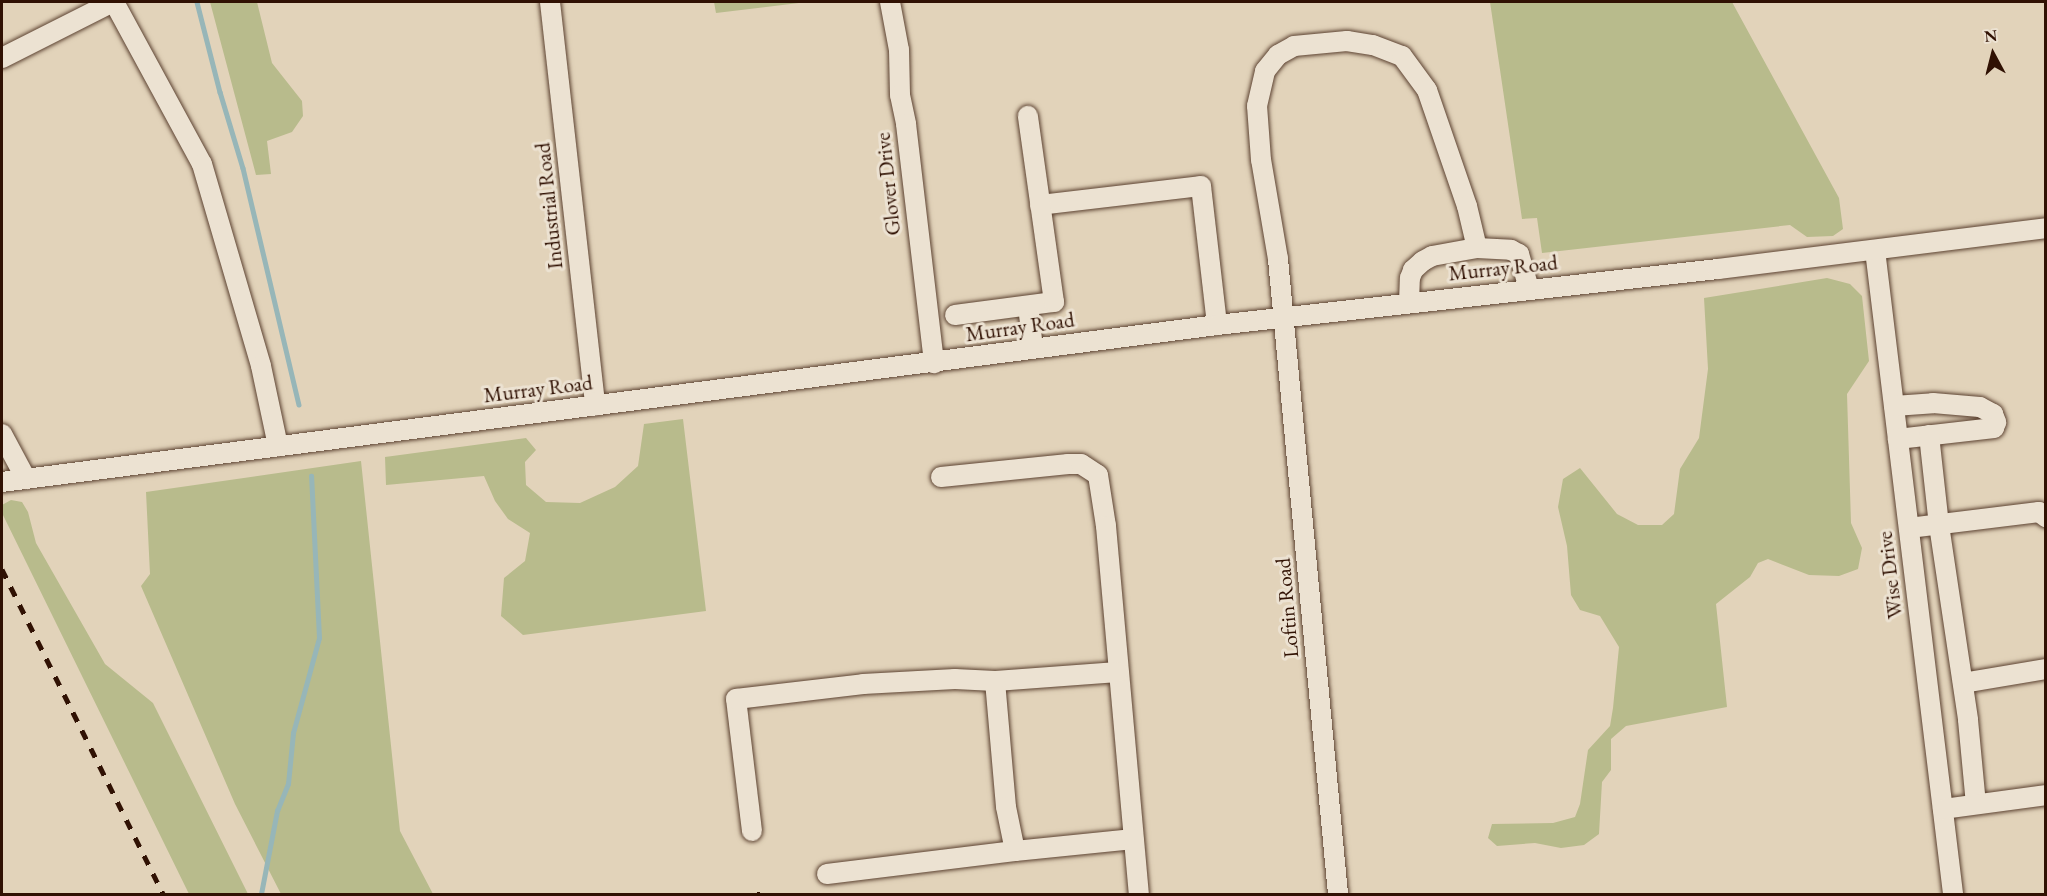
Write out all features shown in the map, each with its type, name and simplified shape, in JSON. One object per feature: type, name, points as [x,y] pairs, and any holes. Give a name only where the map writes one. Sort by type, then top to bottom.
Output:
[{"type":"street","points":[[2,57],[113,2],[202,164],[261,366],[278,446]]},
{"type":"street","name":"Industrial Road","points":[[550,2],[595,406]]},
{"type":"street","name":"Glover Drive","points":[[890,2],[898,50],[900,95],[906,124],[934,363]]},
{"type":"street","name":"Loftin Road","points":[[1338,894],[1284,317],[1278,259],[1261,160],[1257,106],[1265,71],[1278,55],[1294,46],[1347,41],[1373,45],[1402,56],[1427,90],[1467,206],[1477,248]]},
{"type":"street","points":[[955,315],[1054,302],[1028,116]]},
{"type":"street","points":[[1040,205],[1201,186],[1217,325]]},
{"type":"street","name":"Murray Road","points":[[2,482],[1217,325],[1875,250],[2046,228]]},
{"type":"street","points":[[1409,303],[1410,278],[1413,270],[1423,261],[1432,256],[1477,248],[1512,250],[1519,254],[1529,290]]},
{"type":"street","name":"Wise Drive","points":[[1875,250],[1953,894]]},
{"type":"street","points":[[1028,306],[1033,348]]},
{"type":"street","points":[[1894,406],[1933,403],[1980,407],[1993,414],[1996,422],[1994,428],[1898,439]]},
{"type":"street","points":[[2,434],[26,479]]},
{"type":"street","points":[[1929,435],[1939,525],[1963,683],[1976,804]]},
{"type":"street","points":[[942,477],[1068,464],[1081,464],[1098,475],[1106,526],[1138,894]]},
{"type":"street","points":[[1909,528],[2039,512],[2046,517]]},
{"type":"street","points":[[1963,683],[2046,669]]},
{"type":"street","points":[[752,831],[736,699],[863,684],[955,679],[995,681],[1118,672]]},
{"type":"street","points":[[995,681],[1006,807],[1015,851]]},
{"type":"street","points":[[1942,809],[2046,795]]},
{"type":"street","points":[[827,874],[1132,838]]},
{"type":"green space","points":[[210,2],[257,2],[272,63],[302,101],[303,116],[292,132],[267,141],[271,174],[256,175]]},
{"type":"green space","points":[[714,2],[807,2],[716,13]]},
{"type":"green space","points":[[1490,2],[1732,2],[1839,198],[1843,229],[1833,236],[1807,237],[1790,225],[1542,253],[1537,218],[1522,219]]},
{"type":"green space","points":[[1827,278],[1850,284],[1862,296],[1869,361],[1847,394],[1851,523],[1862,548],[1858,569],[1839,576],[1809,575],[1768,559],[1758,563],[1750,577],[1716,604],[1727,707],[1626,726],[1611,739],[1611,770],[1602,782],[1599,834],[1584,845],[1561,848],[1535,843],[1497,846],[1488,838],[1492,824],[1553,823],[1575,817],[1580,804],[1588,750],[1610,726],[1619,647],[1600,616],[1580,610],[1571,595],[1567,546],[1558,507],[1563,479],[1580,468],[1617,514],[1638,525],[1662,525],[1674,514],[1680,469],[1699,438],[1708,369],[1704,298]]},
{"type":"green space","points":[[683,419],[706,611],[523,635],[501,616],[504,578],[525,561],[530,533],[508,519],[495,501],[484,476],[386,485],[385,457],[526,438],[536,450],[525,462],[526,485],[546,502],[580,503],[615,487],[638,466],[644,424]]},
{"type":"green space","points":[[361,461],[400,831],[433,894],[281,894],[235,804],[141,586],[150,574],[146,492]]},
{"type":"green space","points":[[11,500],[22,502],[28,512],[36,543],[105,664],[153,703],[248,894],[189,894],[2,513],[2,505]]},
{"type":"waterway","points":[[197,2],[220,92],[243,168],[299,404]]},
{"type":"waterway","points":[[261,894],[277,811],[288,784],[293,733],[319,638],[311,476]]},
{"type":"railway","points":[[2,569],[163,894]]}]
